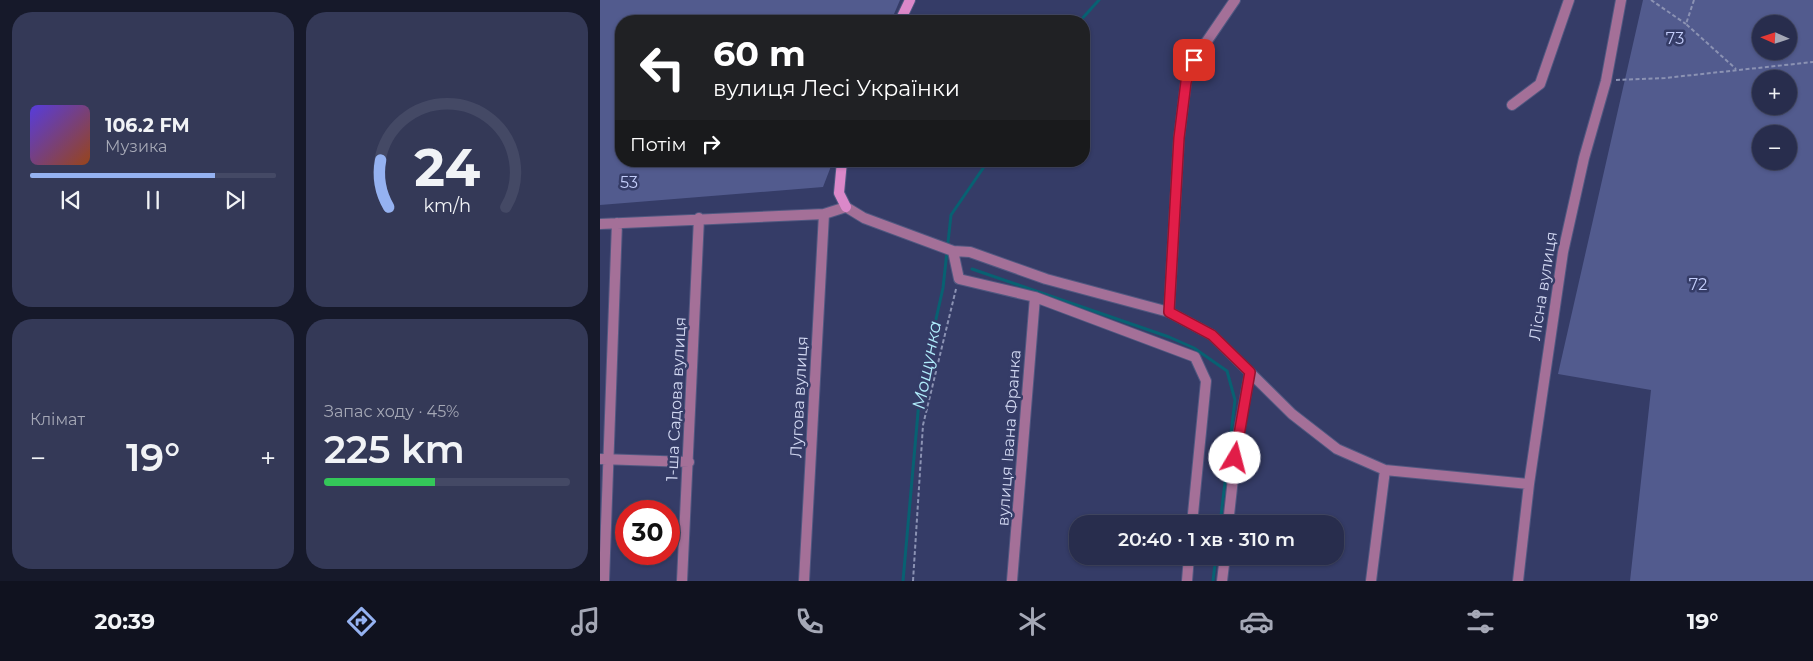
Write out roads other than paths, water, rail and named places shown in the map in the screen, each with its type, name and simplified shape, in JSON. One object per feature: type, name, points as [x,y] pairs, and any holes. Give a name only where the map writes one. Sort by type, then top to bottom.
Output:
[{"type":"street","points":[[903,15],[910,0]]},
{"type":"street","points":[[1169,312],[1179,138],[1186,82],[1194,60],[1234,0]]},
{"type":"street","points":[[1512,105],[1540,84],[1569,0]]},
{"type":"street","name":"Лісна вулиця","points":[[1518,581],[1529,484],[1562,252],[1584,158],[1606,80],[1621,0]]},
{"type":"street","points":[[841,167],[839,193],[846,207],[864,218],[953,251],[970,252],[1046,279],[1169,312],[1212,335],[1292,414],[1337,450],[1385,470],[1529,484]]},
{"type":"street","points":[[600,224],[699,218],[824,214],[846,207]]},
{"type":"street","name":"Лугова вулиця","points":[[804,581],[824,214]]},
{"type":"street","name":"1-ша Садова вулиця","points":[[682,581],[699,218]]},
{"type":"street","points":[[604,581],[605,459],[617,223]]},
{"type":"street","points":[[953,251],[959,279],[1035,297],[1195,357],[1206,381],[1193,515]]},
{"type":"street","name":"вулиця Івана Франка","points":[[1012,581],[1035,297]]},
{"type":"street","points":[[1229,515],[1237,442],[1250,372]]},
{"type":"street","points":[[605,459],[689,462]]},
{"type":"street","points":[[1371,581],[1385,470]]},
{"type":"street","points":[[1187,581],[1188,565]]},
{"type":"street","points":[[1222,581],[1224,565]]},
{"type":"waterway","name":"Мощунка","points":[[1085,15],[1099,0]]},
{"type":"waterway","name":"Мощунка","points":[[903,581],[920,390],[943,288],[951,215],[984,167]]},
{"type":"waterway","points":[[972,269],[1169,337],[1194,348],[1227,371],[1235,400],[1221,515]]},
{"type":"waterway","points":[[1213,581],[1215,565]]},
{"type":"park label","name":"73","points":[[1675,38]]},
{"type":"park label","name":"53","points":[[629,182]]},
{"type":"park label","name":"72","points":[[1698,284]]}]
